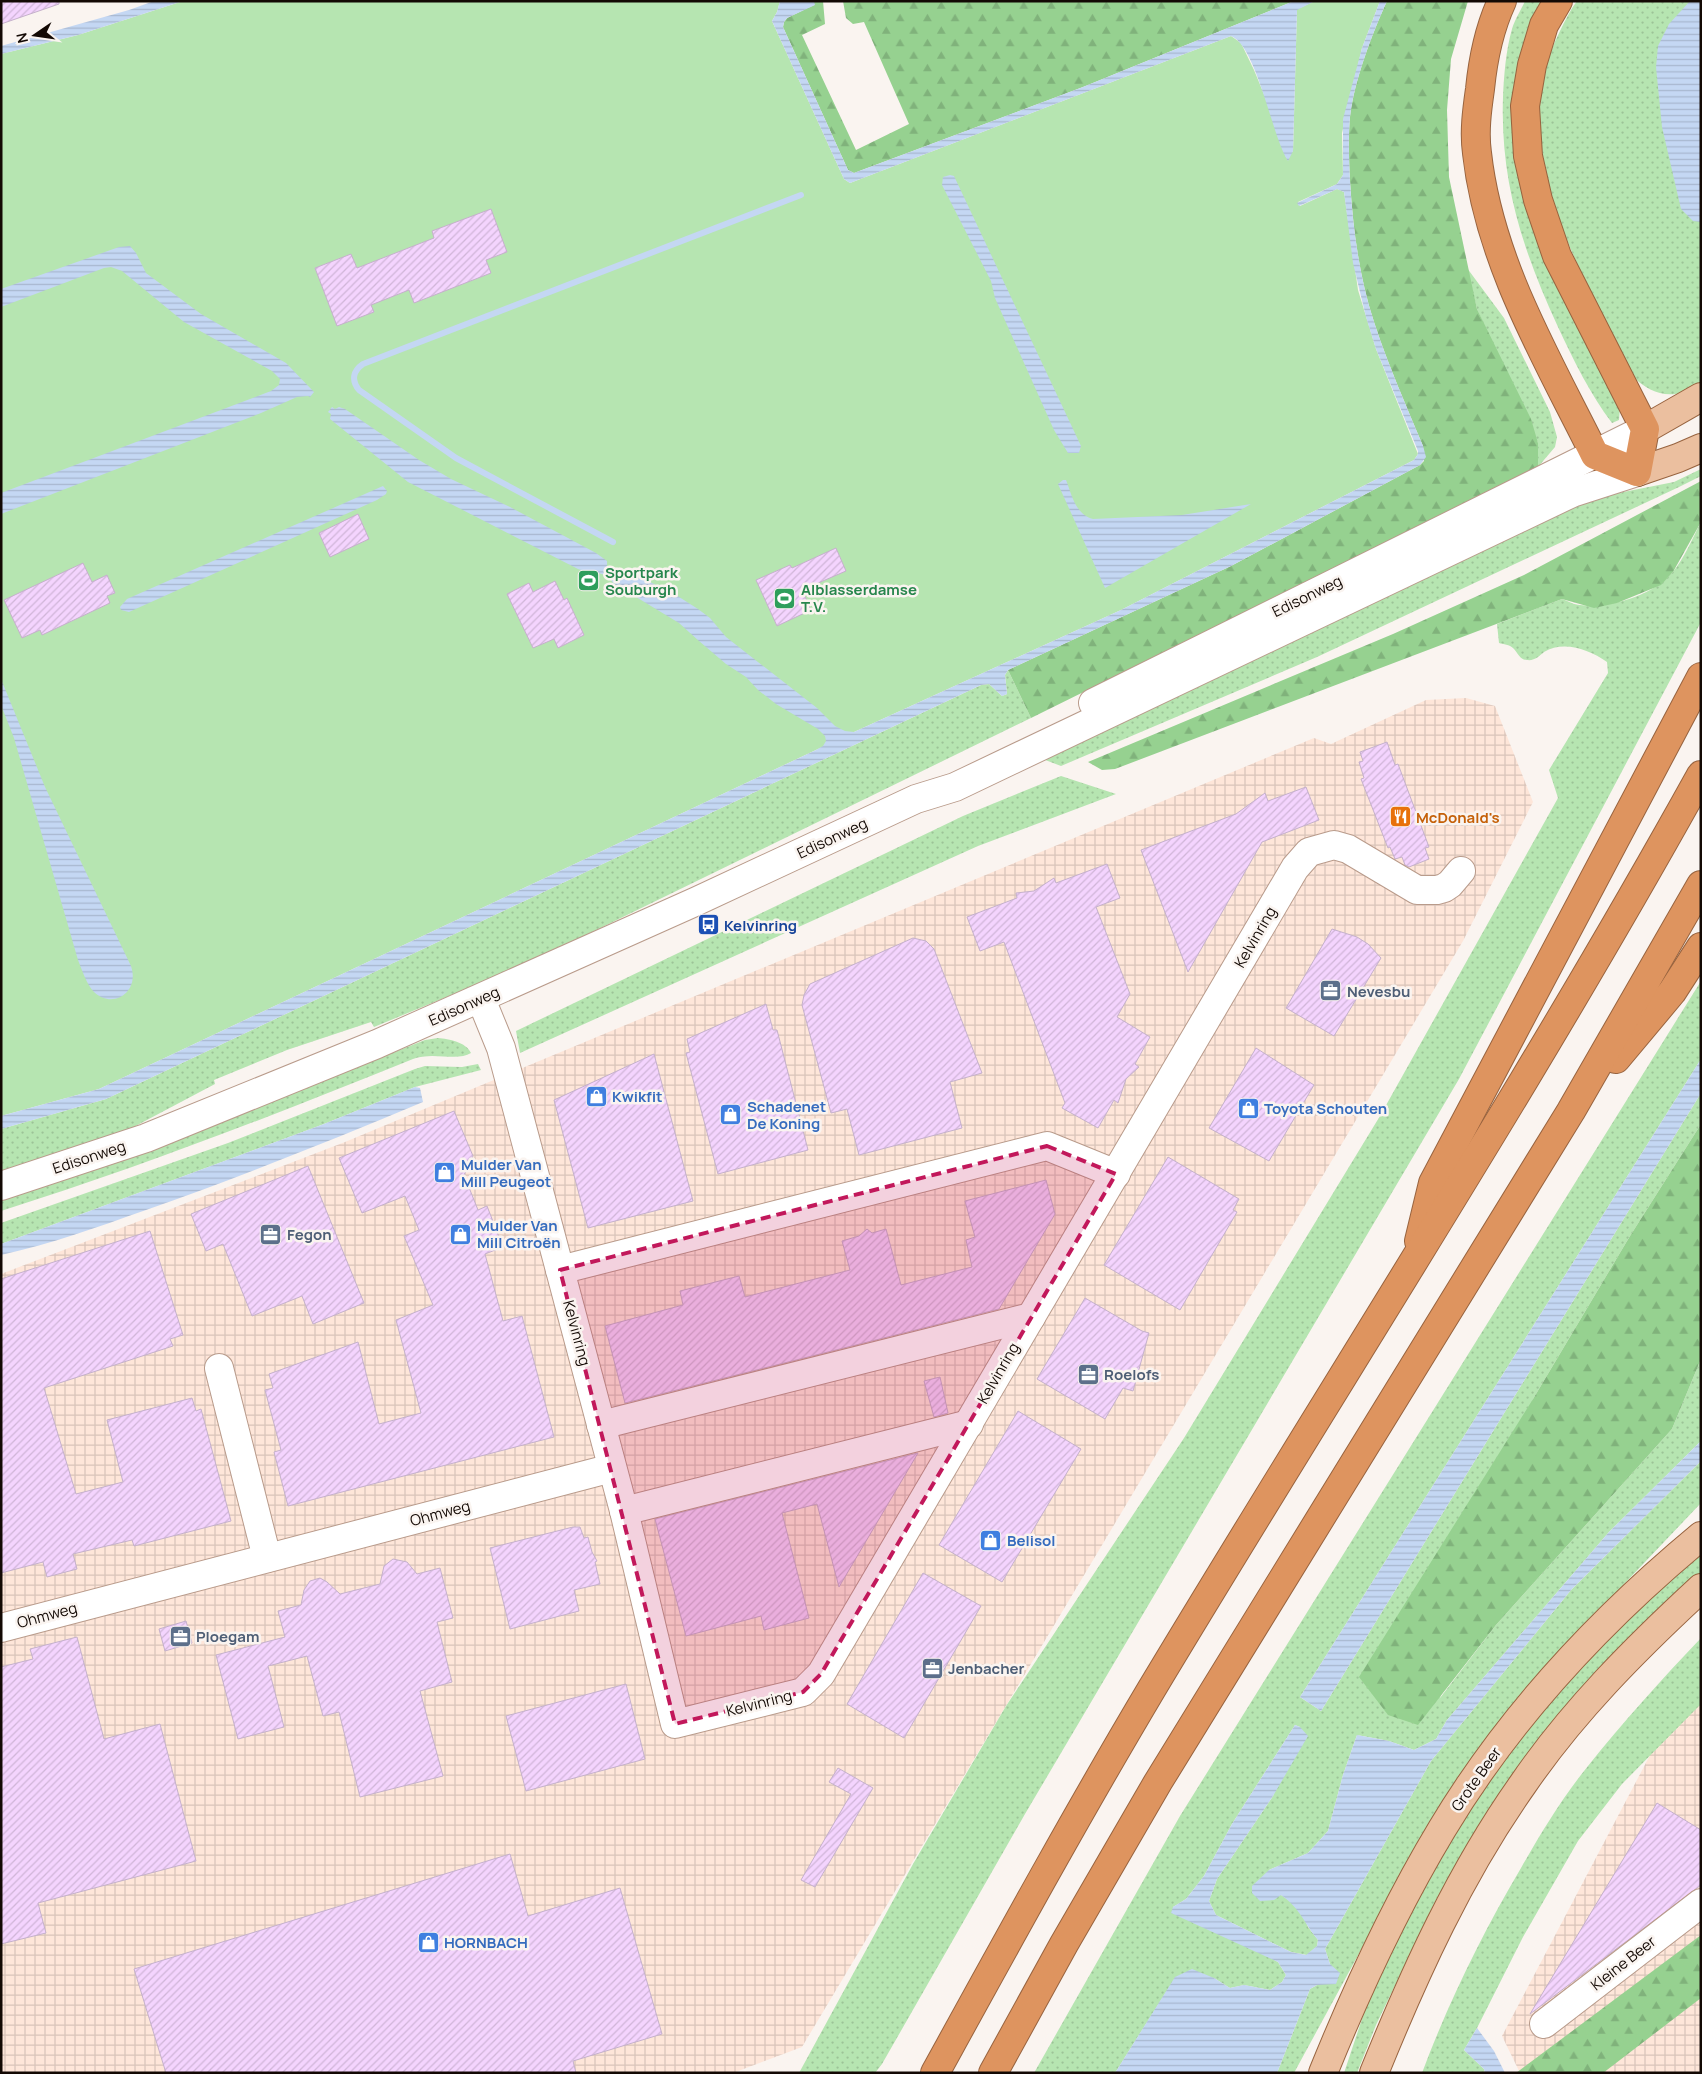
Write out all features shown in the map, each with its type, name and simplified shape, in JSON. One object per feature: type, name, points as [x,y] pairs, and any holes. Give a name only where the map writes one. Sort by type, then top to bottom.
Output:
[{"type":"highway","points":[[1502,1],[1487,42],[1479,97],[1476,151],[1482,188],[1496,245],[1510,282],[1595,455],[1637,472],[1645,429],[1557,256],[1538,200],[1528,156],[1525,106],[1532,65],[1544,25],[1558,1]]},
{"type":"highway","points":[[1414,1264],[1432,1183],[1701,677]]},
{"type":"highway","points":[[935,2073],[1031,1898],[1143,1705],[1515,1098],[1629,905],[1701,775]]},
{"type":"highway","points":[[993,2073],[1158,1782],[1571,1111],[1701,885]]},
{"type":"highway","points":[[1571,1111],[1672,992],[1701,947]]},
{"type":"main road","name":"Edisonweg","points":[[1645,429],[1701,397]]},
{"type":"main road","name":"Edisonweg","points":[[1637,472],[1701,448]]},
{"type":"main road","name":"Grote Beer","points":[[1324,2073],[1372,1958],[1402,1900],[1442,1828],[1483,1767],[1526,1711],[1603,1623],[1650,1579],[1701,1536]]},
{"type":"main road","points":[[1374,2073],[1414,1977],[1446,1911],[1523,1783],[1592,1697],[1650,1634],[1701,1588]]},
{"type":"street","name":"Edisonweg","points":[[916,799],[948,777],[1178,660],[1645,429]]},
{"type":"street","name":"Edisonweg","points":[[1,1186],[146,1138],[377,1044],[481,999],[916,799],[963,783],[1572,493],[1637,472]]},
{"type":"street","name":"Kelvinring","points":[[481,999],[501,1048],[624,1511],[675,1724],[803,1692],[822,1674],[1295,868],[1309,852],[1334,845],[1348,849],[1417,890],[1444,888],[1461,871]]},
{"type":"street","points":[[560,1270],[1047,1146],[1116,1174]]},
{"type":"street","name":"Kelvinring","points":[[601,1425],[1031,1317]]},
{"type":"street","points":[[219,1368],[267,1558]]},
{"type":"street","points":[[624,1511],[969,1424]]},
{"type":"street","name":"Ohmweg","points":[[1,1628],[612,1468]]},
{"type":"street","name":"Kleine Beer","points":[[1544,2024],[1701,1903]]},
{"type":"highlighted area","points":[[1047,1146],[1116,1174],[821,1674],[803,1692],[675,1724],[560,1270]]},
{"type":"shaded area","points":[[1466,698],[1495,706],[1533,802],[1463,941],[802,2047],[733,2073],[1,2073],[1,1274],[345,1142],[1314,738],[1331,744],[1426,700]]},
{"type":"shaded area","points":[[1701,1692],[1701,2073],[1520,2073],[1502,2036],[1668,1721]]},
{"type":"green space","name":"Sportpark Souburgh","points":[[183,1],[780,1],[772,21],[844,179],[850,183],[1231,36],[1241,43],[1254,70],[1286,157],[1293,151],[1297,9],[1315,1],[1380,1],[1362,48],[1342,133],[1343,175],[1337,184],[1298,202],[1300,206],[1337,189],[1344,192],[1358,290],[1376,349],[1418,454],[1414,460],[1121,610],[854,732],[99,1089],[1,1116],[1,54],[78,35]]},
{"type":"green space","points":[[814,1],[823,1],[825,24],[802,35],[856,150],[909,124],[864,22],[853,24],[846,18],[843,1],[1294,1],[1083,87],[854,173],[848,170],[783,27],[787,18],[814,5]]},
{"type":"green space","points":[[1387,1],[1468,1],[1451,59],[1447,110],[1449,177],[1477,309],[1531,419],[1538,443],[1538,467],[1031,718],[1008,670],[1231,566],[1420,465],[1424,461],[1423,446],[1385,354],[1369,305],[1355,235],[1351,199],[1349,141],[1352,103],[1364,58]]},
{"type":"green space","points":[[1525,1],[1547,1],[1514,114],[1620,406],[1619,420],[1612,423],[1583,377],[1545,299],[1524,243],[1510,187],[1505,158],[1503,128],[1504,80],[1512,29]]},
{"type":"green space","points":[[1577,1],[1701,1],[1701,385],[1681,393],[1664,394],[1656,392],[1631,375],[1591,294],[1555,207],[1544,162],[1540,118],[1544,74],[1560,31]]},
{"type":"green space","points":[[1467,268],[1504,318],[1550,412],[1557,437],[1555,447],[1538,467],[1538,443],[1477,309]]},
{"type":"green space","points":[[1701,469],[1701,476],[1679,487],[1317,657],[1061,766],[1040,758],[1583,500],[1674,482]]},
{"type":"green space","points":[[1701,481],[1701,522],[1673,572],[1661,585],[1617,603],[1594,608],[1562,599],[1115,769],[1102,770],[1088,762],[1393,634],[1524,575]]},
{"type":"green space","points":[[1701,522],[1701,622],[1459,1079],[1025,1814],[882,2064],[875,2073],[799,2073],[913,1864],[1006,1706],[1184,1438],[1380,1116],[1558,798],[1549,770],[1608,673],[1607,662],[1585,650],[1568,647],[1552,648],[1535,659],[1525,660],[1512,647],[1499,643],[1497,624],[1562,599],[1576,604],[1604,605],[1630,599],[1654,588],[1672,573],[1684,555]]},
{"type":"green space","points":[[1008,670],[1031,718],[586,935],[490,979],[374,1027],[371,1022],[287,1050],[214,1080],[215,1084],[128,1130],[1,1175],[1,1129],[106,1099],[981,685],[989,684],[1002,696],[1007,694],[1005,675]]},
{"type":"green space","points":[[1061,776],[1116,794],[978,846],[520,1053],[516,1031],[963,816]]},
{"type":"green space","points":[[1701,981],[1701,1059],[1300,1697],[1321,1711],[1701,1093],[1701,1124],[1630,1236],[1533,1399],[1440,1698],[1496,1625],[1672,1429],[1701,1359],[1701,1441],[1609,1532],[1447,1720],[1436,1739],[1414,1750],[1389,1741],[1357,1735],[1343,1775],[1328,1831],[1308,1853],[1269,1870],[1281,1895],[1293,1903],[1318,1940],[1317,1946],[1307,1955],[1291,1952],[1216,1915],[1209,1901],[1217,1879],[1273,1796],[1300,1727],[1295,1725],[1232,1824],[1204,1876],[1186,1899],[1173,1907],[1278,1962],[1286,1975],[1282,1982],[1270,1990],[1244,1985],[1230,1988],[1214,1978],[1175,1978],[1115,2073],[1034,2073],[1180,1816]]},
{"type":"green space","points":[[438,1038],[452,1040],[461,1044],[469,1049],[471,1053],[459,1057],[429,1056],[413,1059],[208,1139],[1,1211],[1,1198],[212,1124],[425,1040]]},
{"type":"green space","points":[[478,1064],[481,1070],[415,1087],[324,1124],[1,1244],[1,1223],[228,1143],[415,1069],[425,1066],[462,1067]]},
{"type":"green space","points":[[1701,1124],[1701,1359],[1672,1429],[1496,1625],[1418,1725],[1388,1715],[1359,1677],[1533,1399],[1630,1236]]},
{"type":"green space","points":[[1701,1461],[1701,1503],[1590,1620],[1424,1834],[1294,2073],[1277,2073],[1310,1989],[1317,1985],[1330,1964],[1325,1949],[1431,1761],[1571,1590]]},
{"type":"green space","points":[[1701,1547],[1701,1573],[1633,1635],[1526,1758],[1437,1898],[1376,2025],[1357,2073],[1344,2073],[1373,1986],[1428,1874],[1498,1764],[1593,1648]]},
{"type":"green space","points":[[1701,1638],[1701,1704],[1622,1784],[1578,1841],[1523,1937],[1464,2050],[1484,2069],[1485,2073],[1422,2073],[1443,2020],[1480,1943],[1552,1816],[1578,1778],[1615,1733]]},
{"type":"green space","points":[[1701,1935],[1701,1998],[1603,2073],[1516,2073]]},
{"type":"water","points":[[154,1],[183,1],[78,35],[1,54],[1,46],[129,10]]},
{"type":"water","points":[[780,1],[814,1],[815,5],[787,18],[783,27],[848,170],[854,173],[1083,87],[1294,1],[1315,1],[1297,10],[1293,151],[1288,161],[1249,56],[1240,43],[1231,36],[850,183],[844,179],[772,21]]},
{"type":"water","points":[[1380,1],[1387,1],[1364,58],[1352,103],[1349,133],[1351,199],[1364,287],[1385,354],[1423,446],[1426,457],[1420,465],[1231,566],[1008,670],[1005,675],[1007,694],[1002,696],[989,684],[981,685],[106,1099],[1,1129],[1,1116],[99,1089],[816,750],[823,746],[826,741],[825,736],[818,729],[776,704],[679,623],[613,583],[607,576],[578,569],[408,482],[330,419],[331,414],[328,412],[332,407],[335,409],[339,407],[345,409],[419,460],[451,479],[510,507],[596,553],[607,561],[607,566],[616,571],[624,569],[676,595],[710,618],[726,637],[817,708],[835,726],[845,731],[854,732],[1121,610],[1414,460],[1418,451],[1376,349],[1366,317],[1353,263],[1344,192],[1337,189],[1299,206],[1297,203],[1337,184],[1343,175],[1343,119],[1362,48]]},
{"type":"water","points":[[1690,1],[1701,1],[1701,222],[1693,221],[1681,209],[1662,127],[1656,67],[1658,46],[1669,24]]},
{"type":"water","points":[[954,176],[1081,446],[1079,453],[1068,453],[1054,430],[995,298],[991,281],[942,185],[943,177]]},
{"type":"water","points":[[130,246],[136,253],[146,273],[201,314],[286,363],[314,392],[310,397],[297,397],[261,413],[1,514],[1,493],[271,391],[279,385],[280,379],[272,371],[184,322],[122,271],[111,267],[1,307],[1,289],[119,247]]},
{"type":"water","points":[[1066,480],[1072,498],[1078,508],[1087,517],[1093,519],[1182,515],[1251,504],[1105,588],[1058,484]]},
{"type":"water","points":[[383,486],[387,491],[386,494],[377,500],[129,612],[121,610],[120,607],[127,599]]},
{"type":"water","points":[[1,679],[45,787],[131,966],[132,984],[123,996],[116,999],[101,997],[91,989],[78,960],[14,738],[1,705]]},
{"type":"water","points":[[1701,1059],[1701,1093],[1321,1711],[1300,1697]]},
{"type":"water","points":[[415,1087],[420,1088],[423,1102],[355,1130],[251,1171],[92,1229],[1,1255],[1,1244],[324,1124]]},
{"type":"water","points":[[1701,1441],[1701,1461],[1571,1590],[1431,1761],[1325,1949],[1330,1964],[1340,1973],[1336,1984],[1317,1985],[1310,1989],[1277,2073],[1115,2073],[1175,1977],[1192,1969],[1214,1978],[1230,1988],[1244,1985],[1270,1990],[1282,1982],[1286,1975],[1278,1962],[1171,1913],[1173,1907],[1186,1899],[1204,1876],[1232,1824],[1295,1725],[1300,1727],[1308,1736],[1273,1796],[1217,1879],[1209,1901],[1216,1915],[1291,1952],[1306,1955],[1317,1946],[1318,1940],[1297,1910],[1281,1895],[1274,1900],[1260,1901],[1252,1893],[1252,1886],[1269,1870],[1308,1853],[1328,1831],[1343,1775],[1357,1735],[1389,1741],[1414,1750],[1436,1739],[1447,1720],[1609,1532]]},
{"type":"water","points":[[1477,2028],[1494,2051],[1505,2073],[1485,2073],[1484,2069],[1464,2050]]},
{"type":"building","points":[[1,1],[59,1],[59,4],[1,24]]},
{"type":"building","points":[[491,209],[507,252],[486,260],[491,273],[414,303],[409,290],[371,305],[374,312],[337,326],[315,268],[351,254],[357,268],[434,238],[432,231]]},
{"type":"building","points":[[358,514],[369,539],[330,557],[319,533]]},
{"type":"building","points":[[836,548],[846,571],[802,590],[811,610],[777,626],[756,580],[790,565],[792,568]]},
{"type":"building","points":[[83,563],[92,582],[107,575],[115,593],[107,596],[110,603],[42,635],[40,630],[22,638],[4,600]]},
{"type":"building","points":[[555,581],[564,600],[567,598],[584,635],[558,648],[554,639],[533,648],[507,594],[529,583],[533,592]]},
{"type":"building","points":[[1387,742],[1395,765],[1398,764],[1429,847],[1425,848],[1429,859],[1409,867],[1405,865],[1402,857],[1395,859],[1390,847],[1388,848],[1361,779],[1364,778],[1359,762],[1363,761],[1360,752]]},
{"type":"building","points":[[1306,787],[1319,820],[1262,842],[1188,972],[1141,850],[1236,814],[1265,793],[1268,801]]},
{"type":"building","points":[[1107,864],[1120,898],[1096,907],[1130,994],[1117,1017],[1150,1037],[1135,1064],[1139,1067],[1126,1079],[1118,1103],[1114,1100],[1098,1128],[1062,1108],[1065,1103],[1004,942],[980,951],[967,917],[1017,898],[1016,893],[1034,891],[1054,878],[1056,883]]},
{"type":"building","points":[[1332,929],[1357,937],[1368,944],[1381,958],[1334,1036],[1286,1008]]},
{"type":"building","points":[[913,938],[926,941],[934,949],[982,1073],[950,1082],[962,1128],[859,1155],[847,1109],[831,1113],[802,1005],[804,995],[810,984]]},
{"type":"building","points":[[766,1004],[773,1030],[777,1030],[808,1150],[718,1174],[686,1053],[690,1052],[687,1039]]},
{"type":"building","points":[[1256,1048],[1314,1085],[1269,1161],[1209,1128]]},
{"type":"building","points":[[654,1054],[693,1201],[588,1228],[554,1100]]},
{"type":"building","points":[[454,1111],[473,1156],[464,1175],[478,1210],[487,1206],[503,1247],[485,1254],[503,1321],[522,1316],[554,1437],[288,1506],[274,1452],[281,1450],[265,1390],[273,1388],[269,1374],[358,1342],[379,1424],[421,1413],[396,1320],[433,1305],[404,1236],[419,1230],[405,1196],[362,1213],[339,1158]]},
{"type":"building","points":[[1168,1157],[1239,1199],[1233,1210],[1237,1212],[1180,1310],[1104,1265]]},
{"type":"building","points":[[308,1166],[364,1303],[313,1324],[302,1296],[252,1316],[223,1244],[206,1251],[191,1214]]},
{"type":"building","points":[[1046,1180],[1055,1214],[999,1309],[625,1403],[605,1326],[683,1305],[680,1291],[739,1276],[745,1297],[850,1270],[842,1241],[859,1236],[867,1229],[872,1233],[886,1229],[901,1285],[972,1267],[966,1240],[975,1237],[965,1201]]},
{"type":"building","points":[[150,1231],[183,1335],[170,1339],[173,1346],[44,1388],[76,1494],[123,1482],[107,1420],[192,1398],[196,1411],[201,1409],[231,1521],[134,1546],[132,1540],[73,1554],[77,1569],[47,1577],[43,1562],[1,1573],[1,1279]]},
{"type":"building","points":[[1085,1298],[1142,1331],[1149,1333],[1133,1391],[1123,1388],[1105,1419],[1037,1379]]},
{"type":"building","points":[[940,1377],[948,1413],[934,1417],[924,1381]]},
{"type":"building","points":[[1018,1411],[1081,1449],[1002,1582],[939,1545]]},
{"type":"building","points":[[918,1453],[839,1587],[817,1504],[782,1513],[809,1618],[764,1630],[761,1616],[686,1636],[655,1519]]},
{"type":"building","points":[[573,1527],[580,1527],[584,1538],[588,1537],[592,1552],[597,1561],[595,1562],[600,1584],[574,1590],[579,1611],[510,1629],[490,1548]]},
{"type":"building","points":[[393,1559],[407,1562],[417,1574],[440,1568],[453,1618],[437,1622],[452,1682],[420,1691],[443,1776],[360,1797],[339,1712],[323,1716],[307,1656],[268,1666],[284,1727],[238,1739],[216,1655],[285,1637],[278,1611],[301,1605],[304,1590],[310,1581],[320,1578],[340,1594],[380,1584],[384,1566]]},
{"type":"building","points":[[923,1573],[981,1606],[904,1738],[847,1704]]},
{"type":"building","points":[[186,1621],[192,1643],[165,1651],[159,1629]]},
{"type":"building","points":[[77,1637],[104,1739],[160,1724],[196,1861],[38,1903],[46,1933],[1,1944],[1,1667],[33,1659],[30,1649]]},
{"type":"building","points":[[626,1684],[645,1759],[526,1791],[506,1716]]},
{"type":"building","points":[[838,1768],[873,1788],[815,1887],[801,1880],[851,1794],[829,1782]]},
{"type":"building","points":[[1657,1803],[1701,1830],[1701,1885],[1530,2014]]},
{"type":"building","name":"HORNBACH","points":[[510,1854],[528,1916],[620,1888],[662,2034],[573,2061],[576,2073],[166,2073],[134,1969]]},
{"type":"waterway","points":[[613,542],[456,458],[359,390],[354,379],[355,373],[363,364],[801,195]]},
{"type":"place","name":"Sportpark Souburgh","points":[[589,581]]},
{"type":"place","name":"Alblasserdamse T.V.","points":[[785,598]]},
{"type":"place","name":"McDonald's","points":[[1400,817]]},
{"type":"place","name":"Kelvinring","points":[[708,925]]},
{"type":"place","name":"Nevesbu","points":[[1331,991]]},
{"type":"place","name":"Kwikfit","points":[[596,1096]]},
{"type":"place","name":"Toyota Schouten","points":[[1248,1108]]},
{"type":"place","name":"Schadenet De Koning","points":[[731,1115]]},
{"type":"place","name":"Mulder Van Mill Peugeot","points":[[445,1173]]},
{"type":"place","name":"Fegon","points":[[271,1234]]},
{"type":"place","name":"Mulder Van Mill Citroën","points":[[461,1234]]},
{"type":"place","name":"Roelofs","points":[[1088,1374]]},
{"type":"place","name":"Belisol","points":[[991,1540]]},
{"type":"place","name":"Ploegam","points":[[180,1636]]},
{"type":"place","name":"Jenbacher","points":[[932,1668]]},
{"type":"place","name":"HORNBACH","points":[[428,1942]]}]
